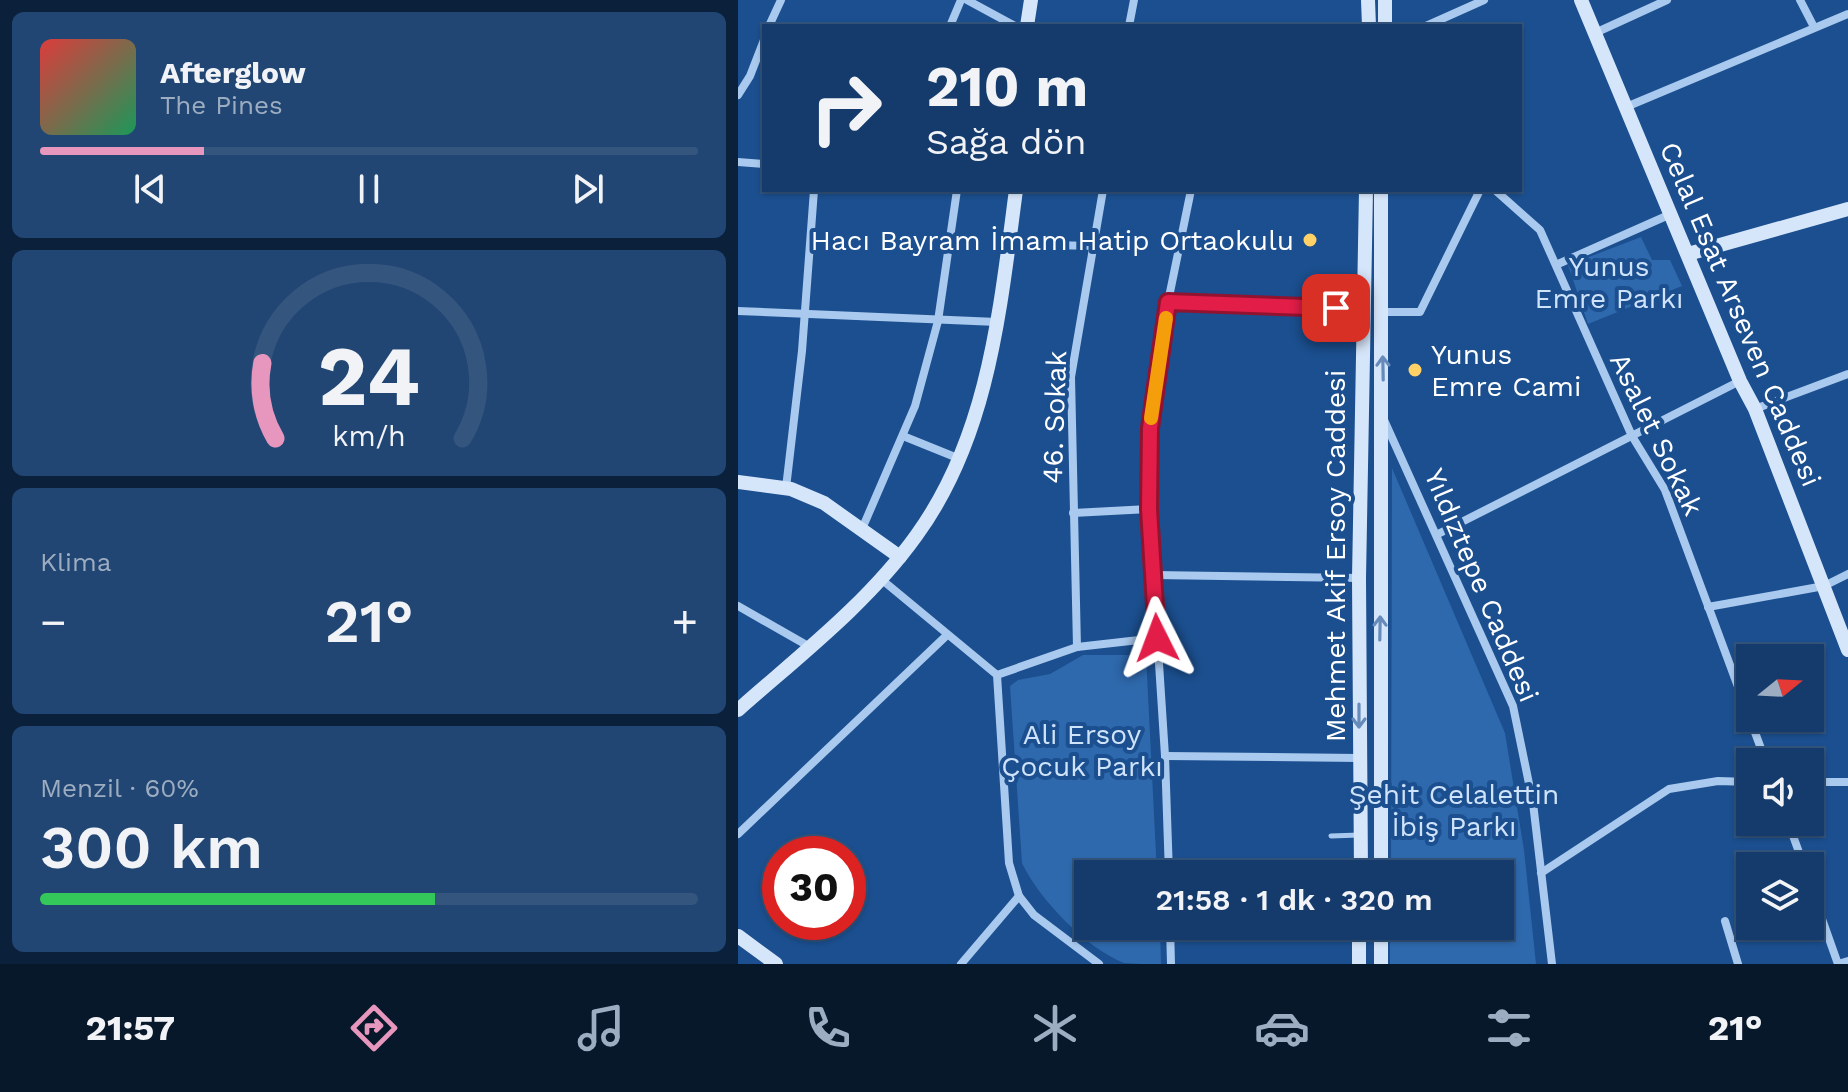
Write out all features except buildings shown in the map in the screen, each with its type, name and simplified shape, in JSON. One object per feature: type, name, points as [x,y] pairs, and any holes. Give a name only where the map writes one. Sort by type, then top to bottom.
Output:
[{"type":"main road","points":[[1027,24],[1031,0]]},
{"type":"main road","points":[[1368,0],[1369,24]]},
{"type":"main road","points":[[1385,0],[1385,24]]},
{"type":"main road","name":"Celal Esat Arseven Caddesi","points":[[1581,0],[1740,381],[1755,409],[1848,650]]},
{"type":"main road","points":[[738,710],[881,579],[934,510],[960,459],[980,399],[997,322],[1016,192]]},
{"type":"main road","name":"Mehmet Akif Ersoy Caddesi","points":[[1361,860],[1359,578],[1366,192]]},
{"type":"main road","name":"Mehmet Akif Ersoy Caddesi","points":[[1381,192],[1381,860]]},
{"type":"main road","points":[[1688,254],[1848,209]]},
{"type":"main road","points":[[738,482],[786,488],[824,503],[900,557]]},
{"type":"main road","points":[[738,936],[776,964]]},
{"type":"main road","points":[[1359,940],[1359,964]]},
{"type":"main road","points":[[1381,940],[1381,964]]},
{"type":"street","points":[[774,24],[781,0]]},
{"type":"street","points":[[951,24],[964,0],[1011,24]]},
{"type":"street","points":[[1129,24],[1134,0]]},
{"type":"street","points":[[1430,24],[1484,0]]},
{"type":"street","points":[[1595,33],[1667,0]]},
{"type":"street","points":[[1800,0],[1814,27]]},
{"type":"street","points":[[1626,107],[1848,14]]},
{"type":"street","points":[[738,95],[750,76],[762,45]]},
{"type":"street","points":[[738,162],[762,164]]},
{"type":"street","points":[[786,488],[814,192]]},
{"type":"street","points":[[862,529],[903,436],[938,321],[957,192]]},
{"type":"street","name":"46. Sokak","points":[[1077,647],[1071,377],[1103,192]]},
{"type":"street","points":[[1169,860],[1149,509],[1150,428],[1168,302],[1191,192]]},
{"type":"street","points":[[1382,312],[1420,312],[1479,192]]},
{"type":"street","name":"Asalet Sokak","points":[[1497,192],[1540,230],[1558,264],[1632,436],[1665,490],[1761,748]]},
{"type":"street","points":[[1558,264],[1671,214]]},
{"type":"street","points":[[1009,244],[1095,246]]},
{"type":"street","points":[[1168,302],[1364,309]]},
{"type":"street","points":[[738,311],[997,322]]},
{"type":"street","points":[[1755,409],[1848,374]]},
{"type":"street","points":[[1438,534],[1740,381]]},
{"type":"street","name":"Yıldıztepe Caddesi","points":[[1383,419],[1438,534],[1513,706],[1533,803],[1552,964]]},
{"type":"street","points":[[903,436],[960,459]]},
{"type":"street","points":[[1073,513],[1149,509]]},
{"type":"street","points":[[1708,607],[1824,586],[1848,574]]},
{"type":"street","points":[[1154,575],[1359,578]]},
{"type":"street","points":[[881,579],[946,636],[997,675],[1009,863],[1019,896],[1034,915],[1086,960],[1099,964]]},
{"type":"street","points":[[738,606],[810,647]]},
{"type":"street","points":[[738,834],[946,636]]},
{"type":"street","points":[[997,675],[1077,647],[1157,638]]},
{"type":"street","points":[[1165,756],[1359,758]]},
{"type":"street","points":[[1541,873],[1669,789],[1718,781],[1736,782]]},
{"type":"street","points":[[1824,782],[1848,782]]},
{"type":"street","points":[[961,964],[1019,896]]},
{"type":"street","points":[[1725,921],[1738,964]]},
{"type":"street","points":[[1824,924],[1838,964],[1848,961]]},
{"type":"street","points":[[1170,940],[1171,964]]},
{"type":"lane","points":[[1331,836],[1360,835]]},
{"type":"green space","name":"Yunus Emre Parkı","points":[[1641,237],[1652,260],[1670,260],[1682,286],[1588,324],[1568,265]]},
{"type":"green space","name":"Şehit Celalettin İbiş Parkı","points":[[1392,468],[1505,733],[1524,850],[1536,964],[1390,964],[1390,940],[1514,940],[1514,860],[1391,860]]},
{"type":"green space","name":"Ali Ersoy Çocuk Parkı","points":[[1083,655],[1146,655],[1156,860],[1074,860],[1074,929],[1039,891],[1022,863],[1010,686],[1018,680],[1050,674]]},
{"type":"green space","name":"Ali Ersoy Çocuk Parkı","points":[[1088,940],[1160,940],[1161,964],[1124,963]]},
{"type":"slow traffic","points":[[1151,418],[1166,318]]},
{"type":"place","name":"Hacı Bayram İmam Hatip Ortaokulu","points":[[1310,240]]},
{"type":"place","name":"Yunus Emre Cami","points":[[1415,370]]},
{"type":"route","points":[[1157,638],[1149,509],[1150,428],[1168,302],[1336,308]]}]
